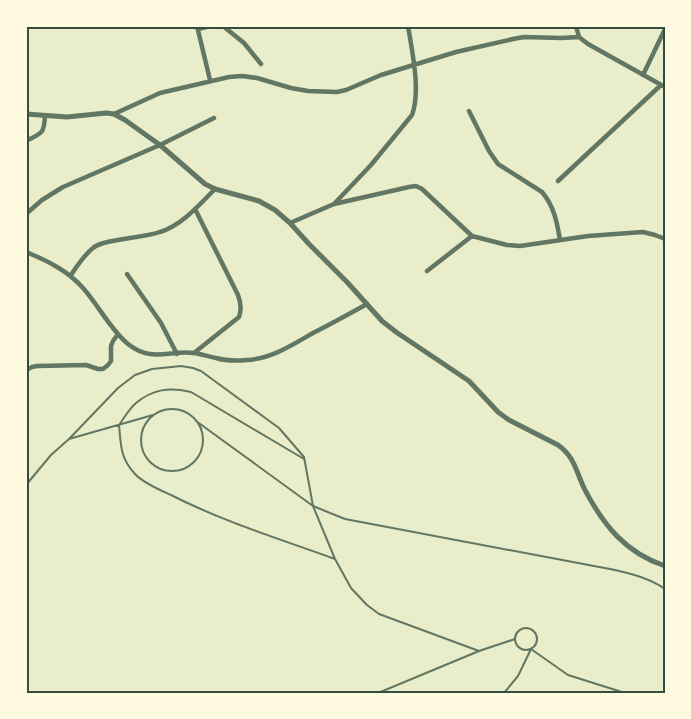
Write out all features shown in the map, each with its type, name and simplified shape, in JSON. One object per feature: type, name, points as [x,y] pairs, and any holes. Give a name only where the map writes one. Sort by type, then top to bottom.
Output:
[{"type":"street","points":[[210,80],[197,28],[211,26]]},
{"type":"street","points":[[223,26],[244,43],[261,64]]},
{"type":"street","points":[[334,204],[371,165],[412,115],[415,108],[415,65],[408,26]]},
{"type":"street","points":[[558,181],[663,86],[588,44],[580,37],[576,26]]},
{"type":"street","points":[[643,75],[665,29]]},
{"type":"street","points":[[114,114],[160,93],[210,80],[242,76],[257,78],[299,90],[337,92],[381,75],[456,52],[524,37],[580,37]]},
{"type":"street","points":[[469,111],[489,151],[498,164],[542,192],[548,199],[555,216],[560,240]]},
{"type":"street","points":[[26,114],[67,117],[106,112],[114,114],[160,145],[205,184],[215,189],[259,201],[275,210],[348,282],[382,321],[469,381],[498,412],[509,420],[558,444],[564,449],[570,455],[585,490],[614,533],[625,545],[642,556],[665,566]]},
{"type":"street","points":[[26,141],[42,132],[45,116]]},
{"type":"street","points":[[26,214],[42,200],[62,187],[160,145],[214,118]]},
{"type":"street","points":[[290,223],[334,204],[416,186],[422,189],[472,236],[507,246],[520,246],[588,236],[643,232],[655,234],[665,239]]},
{"type":"street","points":[[71,275],[94,247],[104,243],[160,232],[176,224],[195,209],[215,189]]},
{"type":"street","points":[[194,353],[239,317],[241,311],[238,295],[195,209]]},
{"type":"street","points":[[427,270],[472,236]]},
{"type":"street","points":[[26,252],[56,265],[71,275],[84,288],[118,334],[129,345],[150,355],[194,353],[218,359],[232,360],[249,360],[268,356],[366,304]]},
{"type":"street","points":[[127,274],[161,323],[177,354]]},
{"type":"street","points":[[26,370],[37,366],[86,365],[103,368],[111,360],[111,346],[118,334]]},
{"type":"lane","points":[[26,485],[51,456],[127,380],[152,369],[181,366],[193,368],[201,371],[279,428],[304,457],[313,506],[351,588],[367,605],[379,614],[478,651]]},
{"type":"lane","points":[[304,459],[191,392],[176,389],[158,390],[149,395],[135,404],[119,425],[122,452],[136,476],[190,505],[336,559]]},
{"type":"lane","points":[[69,439],[153,415],[163,410],[176,409],[187,413],[313,506],[345,519],[631,574],[665,589]]},
{"type":"lane","points":[[153,415],[144,425],[141,436],[142,448],[147,460],[156,468],[168,472],[180,470],[191,465],[199,456],[203,444],[202,432],[196,421]]},
{"type":"lane","points":[[504,693],[518,676],[530,649],[534,647],[537,639],[534,631],[526,628],[521,629],[515,635],[518,647],[522,650],[530,649],[568,674],[625,693]]},
{"type":"lane","points":[[378,693],[478,651],[515,639]]}]
